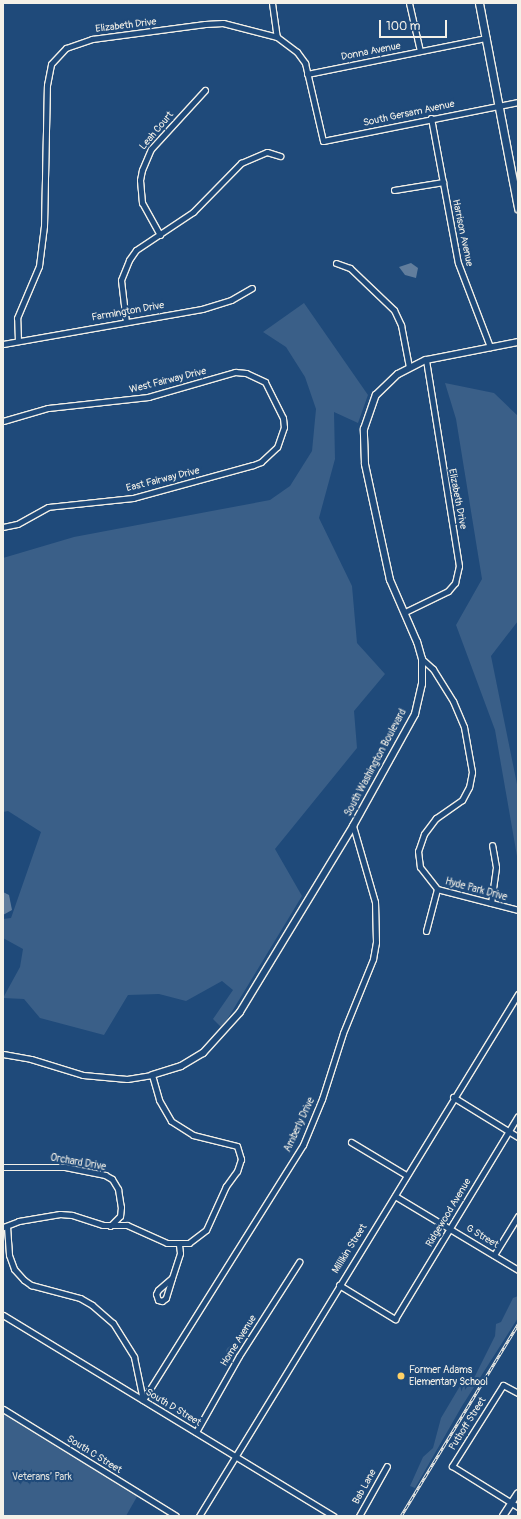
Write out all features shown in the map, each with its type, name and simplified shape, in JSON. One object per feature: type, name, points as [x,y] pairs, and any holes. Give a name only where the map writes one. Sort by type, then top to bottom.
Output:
[{"type":"main road","points":[[479,3],[518,208]]},
{"type":"street","points":[[272,3],[277,37]]},
{"type":"street","points":[[409,3],[420,51]]},
{"type":"street","name":"Elizabeth Drive","points":[[18,341],[17,318],[39,266],[44,226],[47,85],[51,64],[66,48],[92,39],[223,23],[277,37],[297,52],[305,63],[323,141]]},
{"type":"street","name":"Donna Avenue","points":[[307,74],[486,38]]},
{"type":"street","name":"Leah Court","points":[[160,235],[142,203],[140,180],[142,170],[152,149],[205,90]]},
{"type":"street","name":"South Gersam Avenue","points":[[323,141],[431,118],[518,102]]},
{"type":"street","name":"Harrison Avenue","points":[[431,118],[458,263],[490,347]]},
{"type":"street","points":[[126,322],[121,292],[124,270],[136,250],[193,212],[241,162],[267,152],[280,156]]},
{"type":"street","points":[[394,190],[443,182]]},
{"type":"street","points":[[336,263],[350,268],[394,310],[401,325],[409,367]]},
{"type":"street","name":"Farmington Drive","points":[[3,344],[202,309],[231,300],[252,288]]},
{"type":"street","name":"South Washington Boulevard","points":[[3,1054],[31,1059],[83,1075],[127,1079],[152,1075],[192,1060],[212,1044],[232,1023],[353,826],[415,714],[422,684],[422,659],[405,612],[390,580],[381,549],[363,446],[369,410],[376,395],[386,382],[409,367],[426,360],[518,342]]},
{"type":"street","name":"Elizabeth Drive","points":[[405,612],[448,591],[455,583],[459,566],[426,360]]},
{"type":"street","name":"West Fairway Drive","points":[[3,422],[48,408],[148,397],[235,372],[246,373],[265,382],[277,403]]},
{"type":"street","name":"East Fairway Drive","points":[[3,526],[17,524],[48,507],[133,498],[261,462],[277,447],[281,438],[282,418],[277,403]]},
{"type":"street","name":"Hyde Park Drive","points":[[422,659],[433,669],[453,701],[464,727],[472,772],[469,787],[462,800],[436,818],[420,842],[418,858],[420,867],[437,889],[518,910]]},
{"type":"street","name":"Amberly Drive","points":[[143,1400],[302,1145],[322,1099],[343,1033],[373,959],[376,942],[375,902],[353,826]]},
{"type":"street","points":[[491,903],[496,867],[492,845]]},
{"type":"street","points":[[426,931],[437,889]]},
{"type":"street","name":"Millikin Street","points":[[199,1516],[338,1284],[395,1196],[453,1097],[518,994]]},
{"type":"street","points":[[143,1400],[134,1357],[113,1323],[92,1305],[80,1298],[31,1285],[24,1280],[14,1269],[9,1255],[5,1226],[19,1221],[60,1214],[110,1226],[127,1225],[167,1243],[179,1245],[196,1240],[206,1230],[226,1186],[240,1166],[241,1153],[236,1146],[193,1135],[171,1121],[159,1100],[152,1075]]},
{"type":"street","points":[[453,1097],[518,1137]]},
{"type":"street","name":"Ridgewood Avenue","points":[[338,1284],[395,1319],[518,1116]]},
{"type":"street","points":[[351,1142],[406,1175]]},
{"type":"street","name":"Orchard Drive","points":[[3,1167],[65,1167],[105,1175],[112,1179],[118,1189],[120,1216]]},
{"type":"street","name":"G Street","points":[[395,1196],[518,1270]]},
{"type":"street","points":[[110,1226],[120,1216],[127,1225]]},
{"type":"street","points":[[494,1255],[518,1216]]},
{"type":"street","points":[[172,1278],[180,1253],[179,1245]]},
{"type":"street","name":"Home Avenue","points":[[196,1432],[239,1356],[299,1262]]},
{"type":"street","name":"South D Street","points":[[3,1315],[334,1516]]},
{"type":"street","name":"Puthoff Street","points":[[512,1503],[452,1466],[503,1385],[518,1392]]},
{"type":"street","name":"South C Street","points":[[3,1409],[176,1516]]},
{"type":"street","name":"Bab Lane","points":[[359,1516],[386,1466]]},
{"type":"street","points":[[504,1516],[518,1493]]},
{"type":"street","points":[[512,1503],[518,1507]]},
{"type":"green space","points":[[304,303],[368,395],[358,423],[334,412],[335,459],[319,518],[352,586],[357,643],[385,674],[354,711],[357,748],[275,849],[302,896],[222,1028],[213,1019],[233,990],[222,981],[186,1001],[159,994],[128,995],[104,1035],[40,1018],[24,999],[3,998],[20,967],[23,949],[3,938],[3,919],[11,918],[41,832],[8,811],[3,812],[3,558],[74,537],[270,500],[290,486],[312,451],[316,409],[305,377],[286,347],[263,332]]},
{"type":"green space","points":[[445,383],[494,393],[518,416],[518,621],[491,656],[518,789],[518,862],[495,730],[456,625],[482,579],[456,419]]},
{"type":"green space","points":[[518,1296],[518,1318],[462,1406],[415,1488],[410,1486],[423,1457],[433,1448],[441,1418],[460,1386],[473,1380],[495,1336],[496,1324],[501,1322],[513,1298]]},
{"type":"green space","points":[[232,1346],[236,1348],[238,1352],[236,1356],[232,1358],[228,1356],[226,1352],[228,1348]]},
{"type":"green space","name":"Veterans’ Park","points":[[3,1409],[139,1493],[126,1516],[3,1516]]},
{"type":"shaded area","points":[[411,263],[418,268],[416,278],[405,275],[399,267]]},
{"type":"shaded area","points":[[3,892],[9,895],[12,910],[3,915]]},
{"type":"railway","points":[[401,1516],[518,1324]]},
{"type":"place","name":"Former Adams Elementary School","points":[[401,1376]]}]
